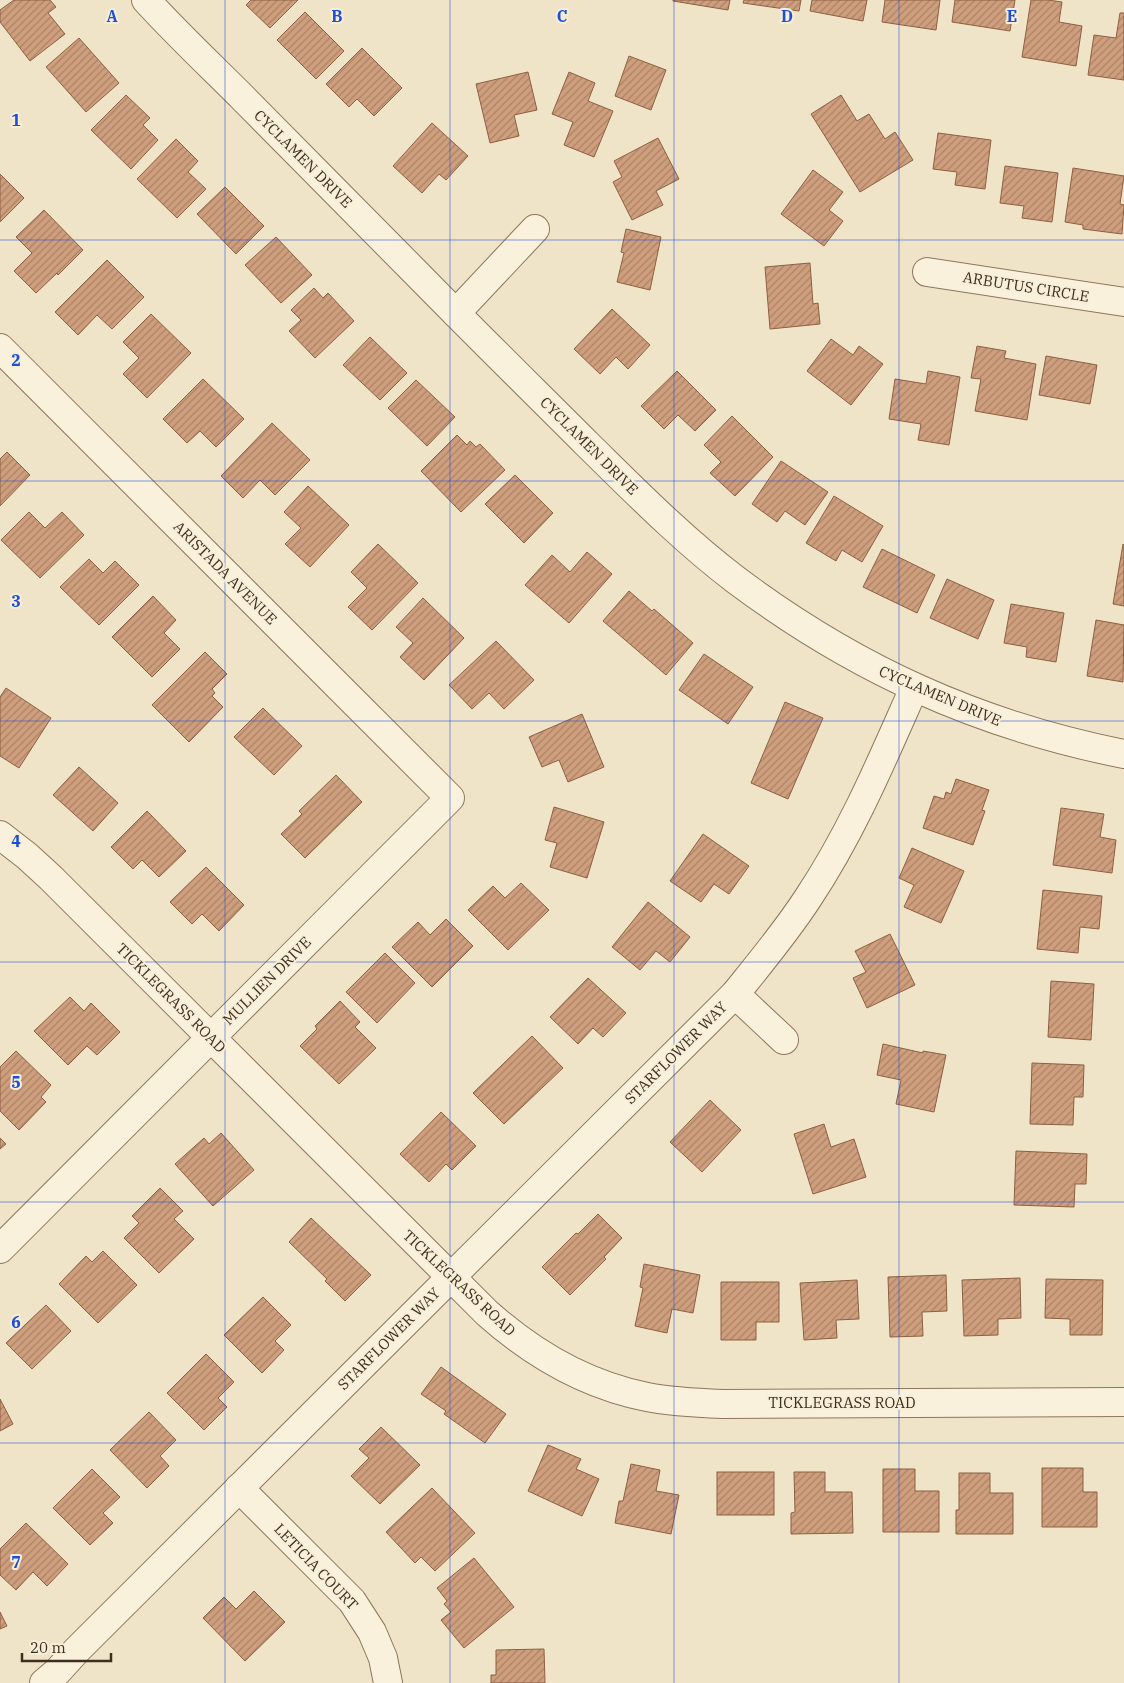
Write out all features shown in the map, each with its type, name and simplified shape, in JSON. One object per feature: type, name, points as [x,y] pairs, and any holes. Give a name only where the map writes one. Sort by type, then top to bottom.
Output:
[{"type":"street","name":"CYCLAMEN DRIVE","points":[[146,0],[654,511],[734,579],[777,610],[821,638],[914,688],[970,711],[1024,730],[1124,754]]},
{"type":"street","points":[[456,313],[535,229]]},
{"type":"street","name":"ARBUTUS CIRCLE","points":[[927,272],[1124,302]]},
{"type":"street","name":"ARISTADA AVENUE","points":[[0,348],[450,798]]},
{"type":"street","name":"STARFLOWER WAY","points":[[44,1683],[735,994],[782,936],[833,856],[872,782],[914,688]]},
{"type":"street","name":"MULLIEN DRIVE","points":[[0,1248],[450,798]]},
{"type":"street","name":"TICKLEGRASS ROAD","points":[[0,835],[51,878],[450,1278],[509,1333],[540,1355],[574,1373],[610,1387],[647,1397],[685,1402],[723,1404],[1124,1402]]},
{"type":"street","name":"STARFLOWER WAY","points":[[735,994],[784,1040]]},
{"type":"street","name":"LETICIA COURT","points":[[239,1488],[352,1601],[372,1632],[383,1658],[388,1683]]},
{"type":"building","points":[[14,0],[50,0],[56,7],[48,13],[65,34],[30,61],[0,22],[0,10]]},
{"type":"building","points":[[251,0],[298,0],[270,28],[246,5]]},
{"type":"building","points":[[673,0],[730,0],[728,10]]},
{"type":"building","points":[[744,0],[801,0],[799,11],[743,3]]},
{"type":"building","points":[[812,0],[867,0],[863,21],[810,11]]},
{"type":"building","points":[[885,0],[940,0],[936,30],[882,22]]},
{"type":"building","points":[[955,0],[1015,0],[1010,31],[952,22]]},
{"type":"building","points":[[1031,0],[1062,2],[1059,22],[1082,26],[1076,66],[1022,57]]},
{"type":"building","points":[[305,12],[344,51],[316,79],[277,40]]},
{"type":"building","points":[[1120,13],[1124,13],[1124,80],[1088,75],[1094,35],[1116,38]]},
{"type":"building","points":[[79,38],[119,83],[86,112],[46,67]]},
{"type":"building","points":[[362,48],[402,88],[374,116],[357,99],[349,107],[326,84]]},
{"type":"building","points":[[629,56],[666,70],[651,110],[615,96]]},
{"type":"building","points":[[528,72],[537,110],[514,115],[519,136],[490,143],[476,84]]},
{"type":"building","points":[[569,72],[595,83],[588,101],[613,111],[594,157],[564,145],[573,122],[552,114]]},
{"type":"building","points":[[126,95],[150,118],[143,125],[158,140],[131,169],[91,130]]},
{"type":"building","points":[[841,95],[857,121],[869,114],[885,139],[895,132],[913,160],[860,192],[811,114]]},
{"type":"building","points":[[432,123],[468,156],[446,180],[439,174],[422,193],[393,166]]},
{"type":"building","points":[[938,133],[991,140],[985,189],[955,185],[957,172],[933,169]]},
{"type":"building","points":[[658,138],[679,179],[656,191],[663,205],[632,220],[613,182],[622,177],[614,161]]},
{"type":"building","points":[[176,139],[198,161],[188,172],[206,189],[177,218],[137,179]]},
{"type":"building","points":[[1005,166],[1058,173],[1052,222],[1022,218],[1024,206],[1000,203]]},
{"type":"building","points":[[1073,168],[1124,176],[1120,204],[1124,205],[1122,234],[1083,229],[1083,225],[1065,222]]},
{"type":"building","points":[[813,170],[843,192],[829,210],[843,221],[824,246],[781,214]]},
{"type":"building","points":[[0,174],[24,198],[0,222]]},
{"type":"building","points":[[225,187],[264,226],[236,254],[197,214]]},
{"type":"building","points":[[44,210],[83,250],[58,275],[57,273],[36,293],[14,271],[32,253],[16,237]]},
{"type":"building","points":[[626,229],[661,237],[650,290],[617,282],[624,253],[621,252]]},
{"type":"building","points":[[276,237],[312,275],[281,303],[245,265]]},
{"type":"building","points":[[107,260],[144,297],[112,329],[97,315],[78,335],[55,312]]},
{"type":"building","points":[[810,263],[813,304],[818,303],[820,324],[770,329],[765,267]]},
{"type":"building","points":[[314,288],[323,298],[328,293],[354,321],[315,358],[289,331],[301,320],[291,310]]},
{"type":"building","points":[[612,309],[650,345],[628,369],[616,357],[600,374],[574,349]]},
{"type":"building","points":[[151,314],[191,353],[147,398],[123,374],[139,358],[123,342]]},
{"type":"building","points":[[370,337],[407,373],[380,400],[343,365]]},
{"type":"building","points":[[831,339],[853,355],[859,346],[883,364],[851,405],[807,371]]},
{"type":"building","points":[[977,346],[1006,351],[1004,358],[1036,364],[1027,420],[975,411],[981,379],[971,378]]},
{"type":"building","points":[[1046,356],[1097,365],[1090,404],[1039,395]]},
{"type":"building","points":[[677,371],[716,410],[695,431],[678,415],[664,429],[641,406]]},
{"type":"building","points":[[928,371],[960,377],[949,445],[918,440],[921,424],[889,419],[895,379],[926,384]]},
{"type":"building","points":[[203,379],[244,419],[216,447],[200,431],[187,443],[163,419]]},
{"type":"building","points":[[416,380],[455,417],[427,446],[388,408]]},
{"type":"building","points":[[732,416],[773,457],[735,496],[710,473],[721,462],[704,445]]},
{"type":"building","points":[[272,423],[310,460],[275,495],[260,480],[243,498],[221,476]]},
{"type":"building","points":[[457,435],[467,445],[470,441],[476,447],[480,444],[505,470],[461,512],[421,471]]},
{"type":"building","points":[[7,452],[30,475],[0,506],[0,459]]},
{"type":"building","points":[[781,461],[828,492],[805,525],[785,511],[777,522],[752,504]]},
{"type":"building","points":[[515,475],[553,513],[524,543],[485,504]]},
{"type":"building","points":[[308,486],[349,525],[310,567],[285,544],[301,528],[284,512]]},
{"type":"building","points":[[834,496],[883,526],[862,562],[842,550],[836,561],[806,543]]},
{"type":"building","points":[[29,512],[45,528],[62,512],[84,535],[40,578],[1,540]]},
{"type":"building","points":[[378,544],[418,583],[372,630],[348,607],[367,588],[351,572]]},
{"type":"building","points":[[1124,545],[1124,606],[1113,604]]},
{"type":"building","points":[[882,549],[935,575],[917,613],[863,587]]},
{"type":"building","points":[[587,552],[612,574],[569,623],[525,585],[552,555],[570,572]]},
{"type":"building","points":[[89,559],[103,573],[115,561],[139,585],[99,625],[60,587]]},
{"type":"building","points":[[947,579],[994,600],[978,639],[930,618]]},
{"type":"building","points":[[629,591],[652,611],[654,609],[693,643],[666,675],[603,621]]},
{"type":"building","points":[[153,596],[176,620],[164,633],[180,649],[152,677],[112,637]]},
{"type":"building","points":[[423,598],[464,638],[424,680],[400,657],[413,643],[396,627]]},
{"type":"building","points":[[1011,604],[1064,613],[1056,662],[1026,657],[1027,647],[1004,643]]},
{"type":"building","points":[[1096,620],[1124,625],[1123,682],[1087,676]]},
{"type":"building","points":[[496,641],[534,680],[504,709],[489,693],[472,709],[449,685]]},
{"type":"building","points":[[205,652],[227,674],[212,689],[215,693],[212,696],[223,707],[189,742],[152,705]]},
{"type":"building","points":[[704,654],[753,687],[728,724],[679,690]]},
{"type":"building","points":[[6,688],[51,718],[19,768],[0,756],[0,697]]},
{"type":"building","points":[[785,702],[823,718],[788,799],[751,783]]},
{"type":"building","points":[[263,708],[302,746],[274,775],[234,737]]},
{"type":"building","points":[[582,714],[604,767],[568,782],[559,760],[542,767],[529,737]]},
{"type":"building","points":[[79,767],[118,803],[93,831],[53,795]]},
{"type":"building","points":[[336,775],[362,802],[305,858],[281,834],[302,814],[299,811]]},
{"type":"building","points":[[956,779],[989,790],[982,810],[985,811],[973,845],[923,828],[934,796],[944,799],[946,792],[951,794]]},
{"type":"building","points":[[554,807],[604,822],[587,878],[550,867],[557,843],[545,840]]},
{"type":"building","points":[[1061,808],[1104,814],[1100,837],[1116,840],[1112,873],[1053,865]]},
{"type":"building","points":[[147,811],[186,851],[159,877],[142,860],[133,869],[111,847]]},
{"type":"building","points":[[703,834],[749,866],[729,894],[714,884],[701,902],[670,881]]},
{"type":"building","points":[[912,848],[964,871],[941,923],[904,907],[914,885],[899,878]]},
{"type":"building","points":[[206,867],[244,905],[219,931],[202,914],[192,924],[170,902]]},
{"type":"building","points":[[521,883],[549,910],[508,950],[468,910],[493,886],[505,898]]},
{"type":"building","points":[[1043,890],[1102,896],[1099,929],[1080,927],[1078,953],[1037,949]]},
{"type":"building","points":[[648,902],[690,937],[670,962],[656,951],[640,970],[612,947]]},
{"type":"building","points":[[446,919],[473,946],[432,987],[392,947],[418,922],[430,935]]},
{"type":"building","points":[[890,934],[915,985],[867,1008],[853,978],[866,972],[855,951]]},
{"type":"building","points":[[385,953],[415,983],[377,1023],[346,992]]},
{"type":"building","points":[[588,978],[626,1013],[603,1037],[593,1028],[578,1044],[550,1017]]},
{"type":"building","points":[[1051,981],[1094,984],[1091,1040],[1048,1037]]},
{"type":"building","points":[[70,997],[84,1011],[91,1003],[120,1032],[97,1055],[87,1046],[68,1065],[34,1031]]},
{"type":"building","points":[[340,1001],[360,1022],[355,1027],[376,1048],[339,1084],[300,1046],[317,1029],[315,1026]]},
{"type":"building","points":[[532,1036],[563,1068],[504,1124],[473,1093]]},
{"type":"building","points":[[883,1044],[923,1053],[923,1051],[946,1055],[934,1112],[896,1104],[901,1080],[877,1075]]},
{"type":"building","points":[[16,1051],[51,1085],[41,1097],[46,1102],[19,1130],[0,1111],[0,1067]]},
{"type":"building","points":[[1032,1063],[1084,1065],[1083,1097],[1074,1097],[1073,1125],[1030,1124]]},
{"type":"building","points":[[710,1100],[741,1130],[702,1172],[670,1142]]},
{"type":"building","points":[[441,1112],[476,1146],[452,1170],[446,1164],[429,1182],[400,1154]]},
{"type":"building","points":[[824,1124],[831,1147],[854,1139],[866,1177],[813,1194],[794,1134]]},
{"type":"building","points":[[221,1133],[254,1170],[213,1206],[175,1164],[204,1138],[209,1144]]},
{"type":"building","points":[[0,1138],[6,1144],[0,1149]]},
{"type":"building","points":[[1016,1151],[1087,1154],[1086,1184],[1075,1184],[1074,1207],[1014,1205]]},
{"type":"building","points":[[160,1188],[183,1211],[174,1219],[194,1239],[159,1273],[124,1238],[139,1223],[132,1216]]},
{"type":"building","points":[[598,1214],[622,1238],[604,1257],[606,1259],[570,1295],[542,1267]]},
{"type":"building","points":[[311,1218],[371,1275],[345,1301],[325,1281],[327,1279],[289,1242]]},
{"type":"building","points":[[103,1251],[137,1285],[98,1323],[59,1284],[86,1256],[92,1262]]},
{"type":"building","points":[[644,1264],[700,1275],[693,1313],[672,1309],[667,1333],[635,1326],[643,1288],[640,1287]]},
{"type":"building","points":[[946,1275],[947,1311],[922,1312],[923,1336],[890,1337],[888,1277]]},
{"type":"building","points":[[1020,1278],[1021,1318],[998,1319],[998,1335],[964,1336],[962,1280]]},
{"type":"building","points":[[1046,1279],[1103,1280],[1102,1335],[1070,1335],[1070,1319],[1045,1318]]},
{"type":"building","points":[[857,1280],[859,1319],[836,1320],[837,1338],[804,1340],[800,1283]]},
{"type":"building","points":[[721,1282],[779,1282],[779,1322],[756,1322],[756,1340],[721,1340]]},
{"type":"building","points":[[263,1297],[291,1325],[275,1341],[284,1350],[262,1373],[224,1335]]},
{"type":"building","points":[[46,1305],[71,1331],[32,1369],[6,1343]]},
{"type":"building","points":[[206,1354],[234,1382],[218,1398],[227,1407],[204,1430],[167,1393]]},
{"type":"building","points":[[441,1367],[506,1414],[485,1443],[444,1414],[446,1411],[421,1394]]},
{"type":"building","points":[[0,1399],[13,1424],[0,1431]]},
{"type":"building","points":[[149,1412],[176,1440],[160,1456],[169,1466],[147,1488],[110,1450]]},
{"type":"building","points":[[381,1427],[420,1465],[380,1504],[351,1476],[369,1458],[359,1449]]},
{"type":"building","points":[[548,1445],[581,1459],[576,1469],[599,1479],[582,1516],[528,1491]]},
{"type":"building","points":[[631,1464],[660,1470],[656,1491],[679,1495],[671,1534],[615,1523],[619,1501],[623,1501]]},
{"type":"building","points":[[1042,1468],[1083,1468],[1083,1492],[1097,1492],[1097,1527],[1042,1527]]},
{"type":"building","points":[[92,1469],[120,1497],[103,1513],[113,1523],[90,1545],[53,1508]]},
{"type":"building","points":[[883,1469],[915,1469],[915,1491],[939,1491],[939,1532],[883,1532]]},
{"type":"building","points":[[717,1472],[774,1472],[774,1515],[717,1515]]},
{"type":"building","points":[[794,1472],[825,1472],[825,1492],[852,1492],[853,1533],[791,1534],[791,1513],[795,1512]]},
{"type":"building","points":[[959,1473],[990,1473],[990,1493],[1013,1493],[1013,1534],[956,1534],[956,1510],[959,1510]]},
{"type":"building","points":[[432,1488],[475,1533],[435,1571],[421,1557],[415,1563],[386,1532]]},
{"type":"building","points":[[26,1523],[68,1564],[47,1586],[33,1572],[16,1590],[0,1575],[0,1549]]},
{"type":"building","points":[[474,1558],[514,1607],[464,1648],[441,1620],[451,1612],[444,1604],[447,1601],[437,1588]]},
{"type":"building","points":[[254,1591],[285,1622],[245,1661],[203,1618],[224,1597],[236,1609]]},
{"type":"building","points":[[0,1612],[7,1626],[0,1629]]},
{"type":"building","points":[[544,1649],[545,1683],[491,1683],[491,1675],[496,1675],[496,1650]]}]
